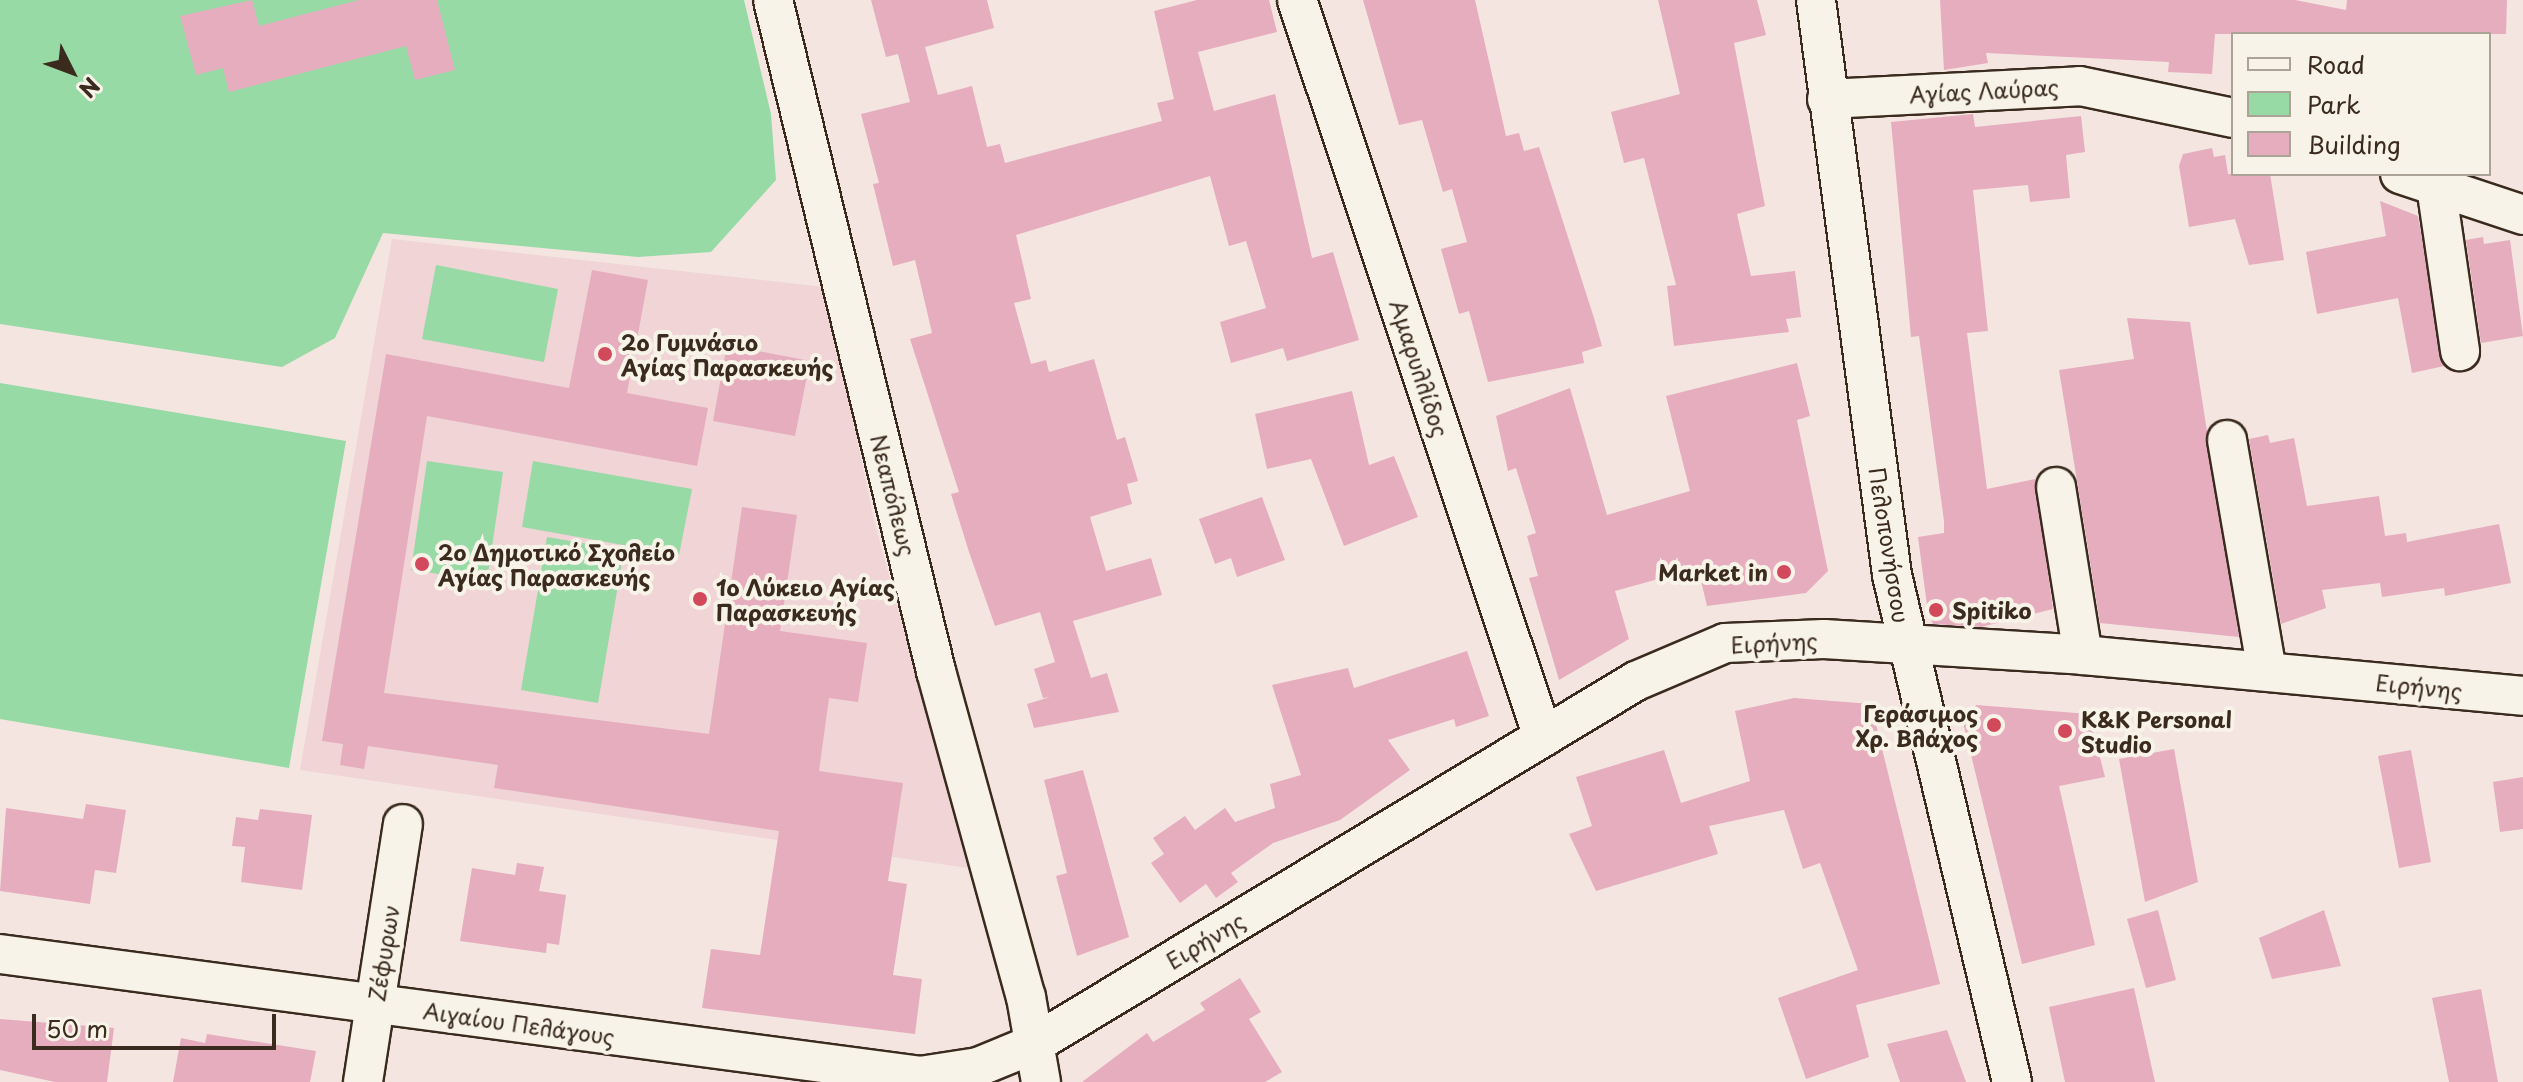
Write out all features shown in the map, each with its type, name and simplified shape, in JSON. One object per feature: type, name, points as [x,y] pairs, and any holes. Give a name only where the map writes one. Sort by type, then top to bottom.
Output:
[{"type":"street","name":"Νεαπόλεως","points":[[773,0],[1041,1082]]},
{"type":"street","name":"Αμαρυλλίδος","points":[[1297,0],[1543,737]]},
{"type":"street","name":"Πελοπονήσσου","points":[[1816,0],[1827,99],[1908,647],[2012,1082]]},
{"type":"street","name":"Αγίας Λαύρας","points":[[1827,99],[2080,86],[2231,118]]},
{"type":"street","points":[[2406,176],[2523,215]]},
{"type":"street","points":[[2436,186],[2460,351]]},
{"type":"street","points":[[2227,440],[2267,671]]},
{"type":"street","points":[[2056,487],[2083,655]]},
{"type":"street","name":"Ειρήνης","points":[[1034,1044],[1636,681],[1725,643],[1824,639],[1908,647],[2083,655],[2523,696]]},
{"type":"street","name":"Ζέφυρων","points":[[363,1082],[403,824]]},
{"type":"street","name":"Αιγαίου Πελάγους","points":[[0,954],[920,1076],[978,1067],[1034,1044]]},
{"type":"shaded area","points":[[392,239],[825,287],[874,520],[968,868],[300,770]]},
{"type":"green space","points":[[0,0],[744,0],[771,114],[776,180],[711,252],[638,257],[383,233],[335,338],[282,367],[0,324]]},
{"type":"green space","points":[[436,265],[558,289],[544,362],[422,339]]},
{"type":"green space","points":[[0,383],[346,441],[289,768],[0,719]]},
{"type":"green space","points":[[427,461],[503,472],[487,581],[411,570]]},
{"type":"green space","points":[[533,461],[692,489],[679,555],[522,527]]},
{"type":"green space","points":[[547,537],[624,550],[598,703],[521,690]]},
{"type":"building","points":[[252,0],[259,26],[359,0],[437,0],[455,70],[415,80],[406,46],[229,92],[223,68],[196,75],[180,16]]},
{"type":"building","points":[[871,0],[987,0],[994,28],[925,47],[938,95],[972,86],[987,147],[1000,144],[1005,163],[1162,121],[1157,103],[1174,99],[1154,11],[1197,0],[1269,0],[1277,32],[1198,52],[1214,111],[1275,94],[1312,258],[1333,252],[1359,340],[1287,361],[1283,348],[1231,363],[1220,322],[1266,308],[1246,241],[1229,246],[1210,176],[1016,235],[1031,299],[1014,303],[1031,364],[1046,360],[1049,372],[1094,359],[1117,440],[1125,437],[1138,481],[1127,484],[1132,504],[1090,517],[1106,571],[1151,558],[1162,595],[1073,621],[1091,678],[1107,673],[1119,712],[1034,728],[1027,704],[1050,697],[1043,698],[1034,669],[1055,662],[1040,612],[995,626],[969,552],[951,494],[959,492],[910,339],[932,333],[915,260],[893,266],[873,184],[879,183],[861,114],[910,102],[898,54],[886,57]]},
{"type":"building","points":[[1363,0],[1475,0],[1506,136],[1519,133],[1524,151],[1539,147],[1594,318],[1602,346],[1582,352],[1584,363],[1488,382],[1469,311],[1459,314],[1441,249],[1467,242],[1452,189],[1443,192],[1422,120],[1399,125]]},
{"type":"building","points":[[1658,0],[1757,0],[1766,35],[1734,43],[1765,206],[1737,214],[1751,276],[1795,271],[1801,317],[1786,319],[1789,332],[1674,346],[1667,286],[1676,285],[1644,158],[1624,163],[1611,112],[1680,94]]},
{"type":"building","points":[[1940,0],[2295,0],[2346,10],[2347,0],[2507,0],[2506,34],[2215,34],[2212,74],[2168,72],[2169,62],[1986,53],[1988,63],[1944,70]]},
{"type":"building","points":[[1973,114],[1975,127],[2081,116],[2085,152],[2066,155],[2070,198],[2030,202],[2028,185],[1973,190],[1988,331],[1967,333],[1987,489],[2035,479],[2053,609],[1981,627],[1933,624],[1928,613],[1918,537],[1944,533],[1944,521],[1919,336],[1911,337],[1891,122]]},
{"type":"building","points":[[2212,148],[2214,157],[2225,155],[2231,176],[2270,176],[2284,260],[2249,265],[2235,219],[2189,227],[2179,166],[2183,154]]},
{"type":"building","points":[[2380,201],[2418,216],[2444,366],[2412,373],[2398,298],[2317,314],[2306,252],[2386,236]]},
{"type":"building","points":[[2483,237],[2484,244],[2510,240],[2523,336],[2481,343],[2466,240]]},
{"type":"building","points":[[592,270],[648,280],[627,393],[708,408],[697,466],[427,416],[384,693],[709,734],[742,507],[797,515],[780,631],[867,643],[858,702],[829,698],[819,771],[903,783],[888,881],[907,884],[893,975],[922,979],[915,1034],[702,1008],[711,949],[760,955],[779,831],[494,788],[498,765],[368,746],[364,769],[340,765],[343,744],[322,741],[386,354],[569,388]]},
{"type":"building","points":[[2127,318],[2190,322],[2239,637],[2100,623],[2059,370],[2134,359]]},
{"type":"building","points":[[727,345],[810,361],[795,436],[713,421]]},
{"type":"building","points":[[1797,363],[1810,416],[1797,420],[1828,571],[1806,593],[1707,606],[1698,568],[1615,591],[1629,639],[1559,680],[1529,578],[1538,576],[1527,536],[1536,533],[1516,468],[1508,471],[1496,416],[1570,388],[1607,515],[1690,491],[1666,396]]},
{"type":"building","points":[[1352,391],[1369,465],[1394,456],[1418,517],[1344,546],[1311,459],[1267,469],[1255,414]]},
{"type":"building","points":[[2268,435],[2270,443],[2294,438],[2307,506],[2379,496],[2385,536],[2406,533],[2407,542],[2499,524],[2511,583],[2445,596],[2444,588],[2382,597],[2380,583],[2322,590],[2326,608],[2281,624],[2249,439]]},
{"type":"building","points":[[1262,497],[1285,560],[1237,577],[1231,558],[1215,564],[1199,519]]},
{"type":"building","points":[[1467,651],[1489,716],[1456,727],[1454,719],[1388,740],[1410,770],[1340,820],[1273,843],[1231,873],[1238,882],[1216,898],[1206,884],[1180,903],[1151,863],[1164,854],[1153,838],[1185,816],[1195,830],[1225,808],[1235,822],[1275,808],[1270,784],[1301,775],[1272,685],[1348,668],[1354,688]]},
{"type":"building","points":[[1794,698],[1871,704],[1940,984],[1856,1005],[1869,1057],[1806,1079],[1778,998],[1858,970],[1820,863],[1803,869],[1784,810],[1709,826],[1718,854],[1596,891],[1569,834],[1592,826],[1576,777],[1664,750],[1681,803],[1750,781],[1735,711]]},
{"type":"building","points":[[1976,705],[2089,714],[2105,777],[2059,786],[2095,945],[2022,964],[1963,722]]},
{"type":"building","points":[[2174,749],[2198,882],[2145,902],[2119,759]]},
{"type":"building","points":[[2411,750],[2431,862],[2399,868],[2378,756]]},
{"type":"building","points":[[1083,770],[1129,937],[1077,956],[1056,876],[1067,873],[1044,780]]},
{"type":"building","points":[[2523,777],[2523,829],[2500,832],[2493,782]]},
{"type":"building","points":[[86,804],[126,810],[116,873],[95,870],[90,904],[0,891],[6,808],[83,819]]},
{"type":"building","points":[[260,809],[312,815],[302,890],[241,882],[245,847],[232,846],[236,817],[258,820]]},
{"type":"building","points":[[517,863],[544,867],[539,891],[566,895],[559,945],[547,943],[546,953],[460,941],[472,868],[515,875]]},
{"type":"building","points":[[2158,910],[2176,980],[2146,988],[2127,919]]},
{"type":"building","points":[[2324,910],[2341,966],[2272,979],[2259,938]]},
{"type":"building","points":[[1240,978],[1261,1012],[1249,1019],[1282,1072],[1265,1082],[1082,1082],[1147,1033],[1153,1042],[1205,1010],[1200,1003]]},
{"type":"building","points":[[2134,988],[2155,1082],[2065,1082],[2049,1007]]},
{"type":"building","points":[[2481,989],[2498,1082],[2449,1082],[2432,998]]},
{"type":"building","points":[[0,1019],[114,1028],[107,1082],[55,1082],[0,1070]]},
{"type":"building","points":[[1947,1030],[1966,1082],[1900,1082],[1887,1044]]},
{"type":"building","points":[[207,1034],[316,1051],[310,1082],[173,1082],[181,1038],[205,1043]]},
{"type":"place","name":"2ο Γυμνάσιο Αγίας Παρασκευής","points":[[605,354]]},
{"type":"place","name":"2ο Δημοτικό Σχολείο Αγίας Παρασκευής","points":[[422,564]]},
{"type":"place","name":"Market in","points":[[1784,572]]},
{"type":"place","name":"1ο Λύκειο Αγίας Παρασκευής","points":[[700,599]]},
{"type":"place","name":"Spitiko","points":[[1936,610]]},
{"type":"place","name":"Γεράσιμος Χρ. Βλάχος","points":[[1994,725]]},
{"type":"place","name":"K&K Personal Studio","points":[[2065,731]]}]
